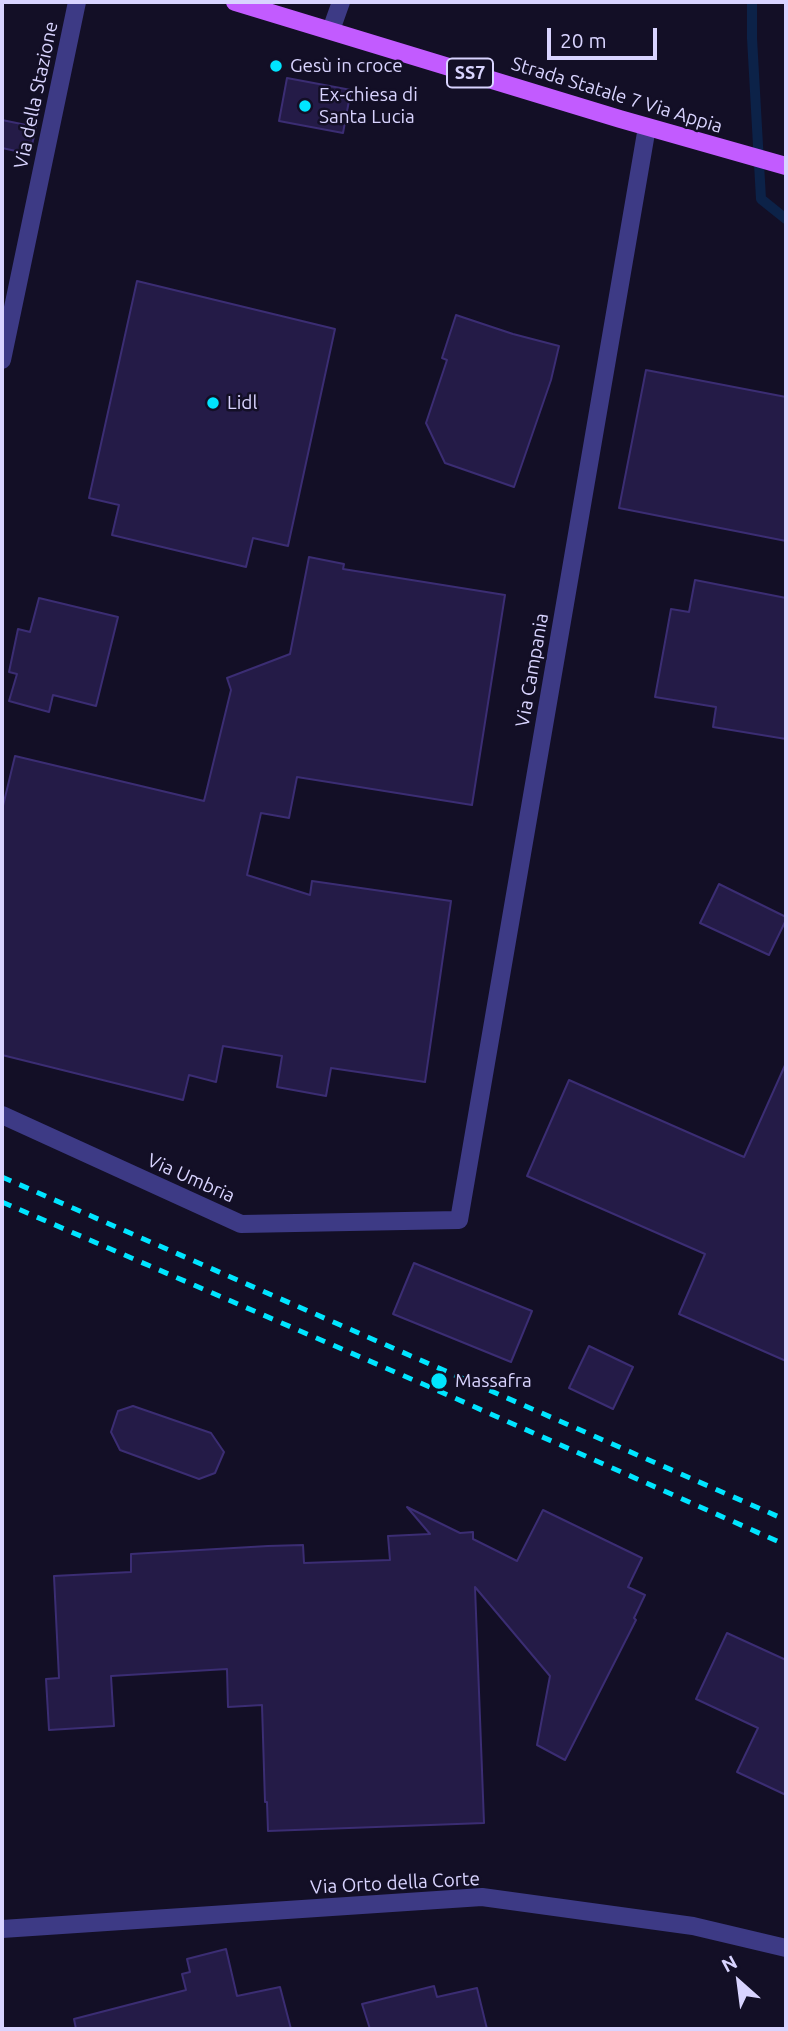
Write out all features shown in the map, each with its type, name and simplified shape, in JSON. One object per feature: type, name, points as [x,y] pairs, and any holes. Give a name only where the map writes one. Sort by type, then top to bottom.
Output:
[{"type":"main road","name":"Strada Statale 7 Via Appia","points":[[235,2],[647,127],[786,166]]},
{"type":"street","name":"Via della Stazione","points":[[2,360],[77,2]]},
{"type":"street","points":[[331,30],[341,2]]},
{"type":"street","name":"Via Campania","points":[[458,1220],[647,127]]},
{"type":"street","name":"Via Umbria","points":[[2,1115],[241,1224],[458,1220]]},
{"type":"street","name":"Via Orto della Corte","points":[[2,1929],[482,1897],[693,1926],[786,1948]]},
{"type":"building","points":[[287,78],[351,90],[343,133],[279,121]]},
{"type":"building","points":[[2,120],[36,127],[30,154],[2,148]]},
{"type":"building","points":[[137,281],[335,329],[288,546],[253,538],[246,567],[112,535],[119,505],[89,498]]},
{"type":"building","points":[[456,315],[559,346],[551,380],[514,487],[445,463],[426,423],[447,360],[442,358]]},
{"type":"building","points":[[646,370],[786,397],[786,541],[619,508]]},
{"type":"building","points":[[309,557],[344,564],[343,569],[505,595],[472,805],[297,777],[289,818],[261,813],[247,875],[310,895],[312,881],[451,901],[425,1082],[331,1068],[326,1096],[277,1087],[282,1056],[223,1046],[216,1082],[189,1075],[183,1100],[2,1055],[2,810],[15,756],[204,801],[231,690],[227,678],[290,654]]},
{"type":"building","points":[[695,580],[786,598],[786,739],[713,727],[716,707],[655,697],[671,609],[689,612]]},
{"type":"building","points":[[39,598],[118,617],[96,706],[53,695],[49,712],[9,701],[17,674],[9,672],[18,629],[30,632]]},
{"type":"building","points":[[719,884],[786,917],[769,955],[700,923]]},
{"type":"building","points":[[786,1063],[786,1361],[679,1314],[705,1254],[527,1176],[569,1080],[744,1157]]},
{"type":"building","points":[[414,1263],[532,1311],[511,1362],[393,1314]]},
{"type":"building","points":[[589,1346],[633,1367],[613,1409],[569,1388]]},
{"type":"building","points":[[133,1406],[211,1433],[224,1452],[215,1473],[199,1479],[120,1450],[111,1432],[118,1411]]},
{"type":"building","points":[[407,1507],[460,1533],[473,1532],[473,1539],[517,1561],[543,1510],[642,1558],[628,1587],[645,1595],[634,1618],[636,1620],[565,1760],[537,1745],[550,1676],[475,1587],[484,1823],[268,1831],[262,1705],[228,1707],[227,1669],[111,1676],[114,1726],[49,1730],[46,1679],[59,1678],[54,1576],[131,1572],[131,1554],[268,1546],[303,1545],[304,1563],[390,1560],[388,1536],[430,1534]]},
{"type":"building","points":[[727,1633],[786,1660],[786,1795],[737,1772],[758,1728],[696,1699]]},
{"type":"building","points":[[226,1949],[237,1996],[280,1987],[291,2029],[76,2029],[74,2019],[186,1990],[182,1974],[190,1972],[187,1959]]},
{"type":"building","points":[[434,1986],[437,1997],[477,1988],[487,2029],[370,2029],[362,2004]]},
{"type":"waterway","points":[[752,2],[761,199],[786,219]]},
{"type":"railway","points":[[2,1177],[786,1520]]},
{"type":"railway","points":[[2,1202],[786,1545]]},
{"type":"place","name":"Gesù in croce","points":[[276,66]]},
{"type":"place","name":"Ex-chiesa di Santa Lucia","points":[[305,106]]},
{"type":"place","name":"Lidl","points":[[213,403]]},
{"type":"place","name":"Massafra","points":[[439,1381]]}]
